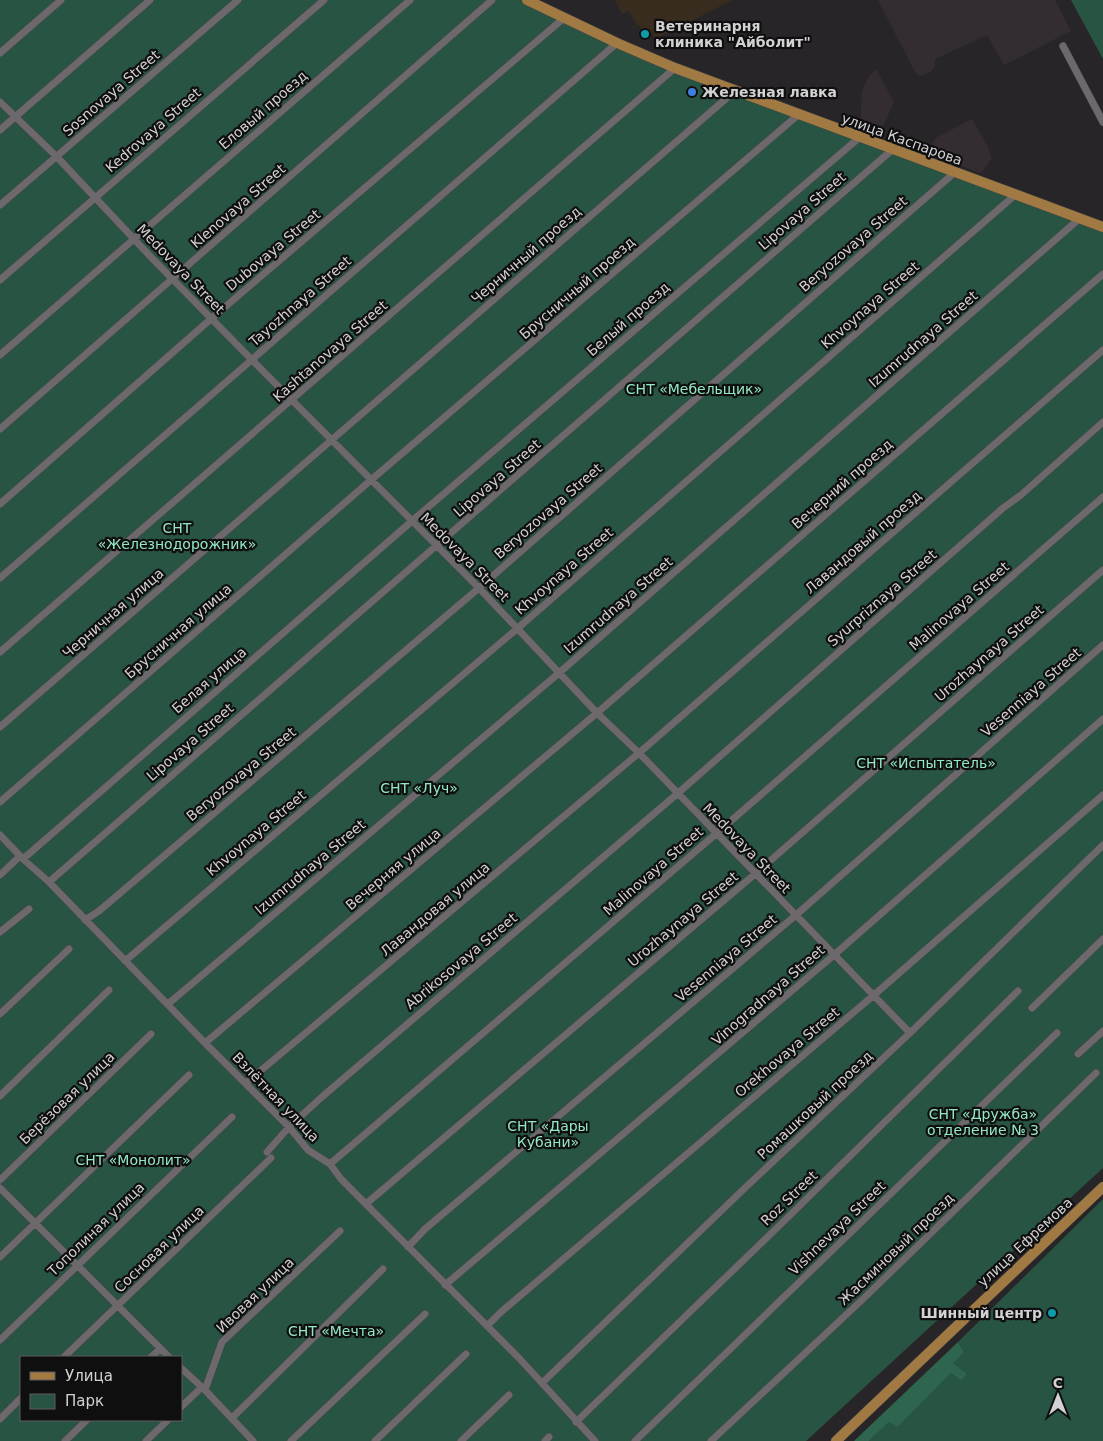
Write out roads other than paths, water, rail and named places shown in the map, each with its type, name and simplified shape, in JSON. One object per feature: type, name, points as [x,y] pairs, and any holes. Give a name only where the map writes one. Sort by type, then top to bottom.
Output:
[{"type":"main road","name":"улица Каспарова","points":[[527,0],[675,68],[1103,227]]},
{"type":"main road","name":"улица Ефремова","points":[[836,1441],[1103,1187]]},
{"type":"street","points":[[0,53],[61,0]]},
{"type":"street","points":[[0,130],[150,0]]},
{"type":"street","name":"Sosnovaya Street","points":[[0,205],[238,0]]},
{"type":"street","name":"Kedrovaya Street","points":[[0,280],[324,0]]},
{"type":"street","name":"Еловый проезд","points":[[0,355],[410,0]]},
{"type":"street","name":"Klenovaya Street","points":[[0,430],[492,0]]},
{"type":"street","name":"Dubovaya Street","points":[[0,504],[212,318],[564,18]]},
{"type":"street","name":"Tayozhnaya Street","points":[[0,578],[617,43]]},
{"type":"street","points":[[1063,46],[1103,122]]},
{"type":"street","name":"Kashtanovaya Street","points":[[0,652],[675,68]]},
{"type":"street","name":"Черничный проезд","points":[[332,439],[736,90]]},
{"type":"street","name":"Medovaya Street","points":[[0,102],[56,156],[172,279],[412,520],[436,547],[479,588],[597,713],[639,753],[910,1033]]},
{"type":"street","name":"Брусничный проезд","points":[[371,480],[798,115]]},
{"type":"street","name":"Белый проезд","points":[[412,520],[860,137]]},
{"type":"street","name":"Lipovaya Street","points":[[49,882],[892,150]]},
{"type":"street","name":"Beryozovaya Street","points":[[86,920],[479,588],[954,173]]},
{"type":"street","name":"Khvoynaya Street","points":[[125,961],[518,628],[1015,195]]},
{"type":"street","name":"Izumrudnaya Street","points":[[168,1004],[559,672],[1079,219]]},
{"type":"street","name":"Вечерний проезд","points":[[597,713],[1103,274]]},
{"type":"street","name":"Лавандовый проезд","points":[[639,753],[1103,350]]},
{"type":"street","name":"Syurpriznaya Street","points":[[677,794],[1103,422]]},
{"type":"street","name":"Черничная улица","points":[[0,727],[332,439]]},
{"type":"street","name":"Брусничная улица","points":[[0,802],[371,480]]},
{"type":"street","name":"Malinovaya Street","points":[[330,1164],[717,833],[1103,497]]},
{"type":"street","name":"Белая улица","points":[[0,875],[412,520]]},
{"type":"street","name":"Urozhaynaya Street","points":[[367,1204],[756,874],[1103,570]]},
{"type":"street","name":"Vesenniaya Street","points":[[408,1247],[425,1229],[796,915],[1103,645]]},
{"type":"street","name":"Вечерняя улица","points":[[205,1043],[597,713]]},
{"type":"street","name":"Vinogradnaya Street","points":[[446,1285],[834,955],[1103,719]]},
{"type":"street","name":"Лавандовая улица","points":[[246,1083],[639,753]]},
{"type":"street","name":"Abrikosovaya Street","points":[[269,1155],[289,1127],[323,1096],[677,794]]},
{"type":"street","name":"Orekhovaya Street","points":[[487,1326],[874,995],[1103,795]]},
{"type":"street","name":"Взлётная улица","points":[[0,835],[49,882],[246,1083],[289,1127],[308,1150],[330,1164],[341,1178],[542,1383],[595,1441]]},
{"type":"street","name":"Ромашковый проезд","points":[[542,1383],[910,1033],[1103,845]]},
{"type":"street","points":[[0,932],[29,909]]},
{"type":"street","points":[[1032,1008],[1103,939]]},
{"type":"street","points":[[0,1014],[69,949]]},
{"type":"street","points":[[0,1096],[109,990]]},
{"type":"street","name":"Roz Street","points":[[576,1422],[1018,991]]},
{"type":"street","points":[[1078,1054],[1103,1031]]},
{"type":"street","name":"Берёзовая улица","points":[[0,1180],[151,1034]]},
{"type":"street","name":"Vishnevaya Street","points":[[635,1441],[1057,1034]]},
{"type":"street","name":"Жасминовый проезд","points":[[711,1441],[863,1299],[1096,1073]]},
{"type":"street","points":[[0,1257],[189,1074]]},
{"type":"street","name":"Тополиная улица","points":[[0,1340],[232,1117]]},
{"type":"street","name":"Сосновая улица","points":[[65,1356],[269,1155]]},
{"type":"street","points":[[0,1188],[168,1356]]},
{"type":"street","name":"Ивовая улица","points":[[182,1406],[204,1388],[222,1342],[340,1231]]},
{"type":"street","points":[[232,1418],[383,1270]]},
{"type":"street","points":[[291,1441],[425,1314]]},
{"type":"street","points":[[152,1356],[160,1349]]},
{"type":"street","points":[[375,1441],[466,1354]]},
{"type":"street","points":[[182,1369],[204,1388],[253,1441]]},
{"type":"street","points":[[461,1441],[509,1395]]},
{"type":"street","points":[[0,1419],[20,1399]]},
{"type":"street","points":[[65,1441],[86,1421]]},
{"type":"street","points":[[146,1441],[167,1421]]},
{"type":"place","name":"Ветеринарня клиника \"Айболит\"","points":[[645,34]]},
{"type":"place","name":"Железная лавка","points":[[692,92]]},
{"type":"place","name":"Шинный центр","points":[[1052,1313]]},
{"type":"park label","name":"СНТ «Мебельщик»","points":[[694,389]]},
{"type":"park label","name":"СНТ «Железнодорожник»","points":[[177,536]]},
{"type":"park label","name":"СНТ «Испытатель»","points":[[926,763]]},
{"type":"park label","name":"СНТ «Луч»","points":[[419,788]]},
{"type":"park label","name":"СНТ «Дружба» отделение № 3","points":[[983,1122]]},
{"type":"park label","name":"СНТ «Дары Кубани»","points":[[548,1134]]},
{"type":"park label","name":"СНТ «Монолит»","points":[[133,1160]]},
{"type":"park label","name":"СНТ «Мечта»","points":[[336,1331]]}]
